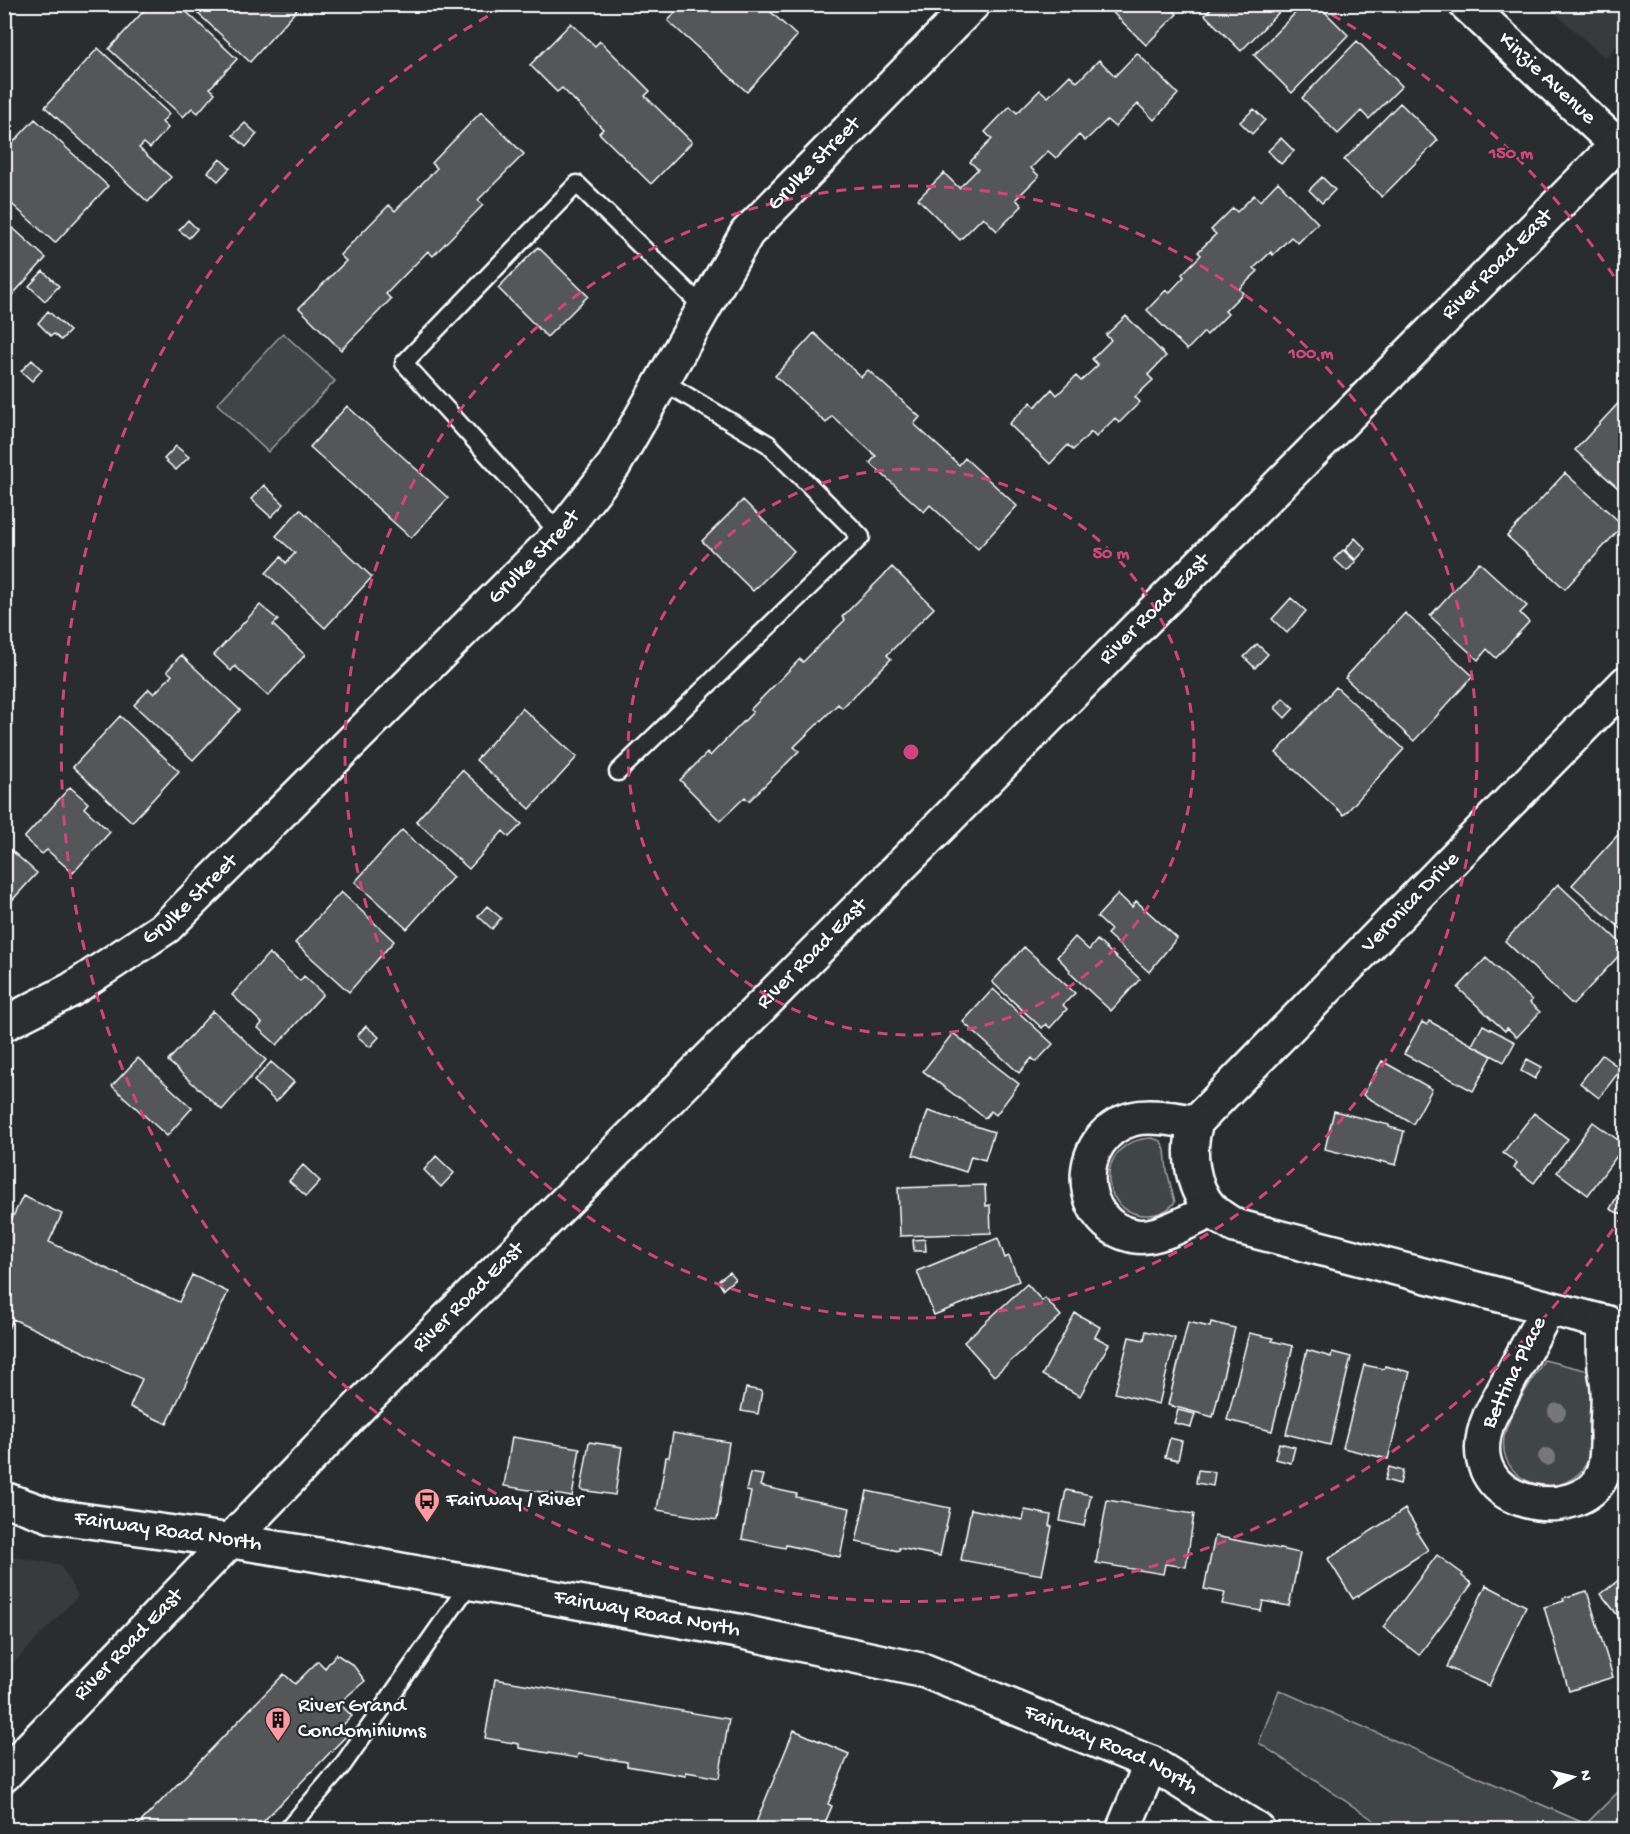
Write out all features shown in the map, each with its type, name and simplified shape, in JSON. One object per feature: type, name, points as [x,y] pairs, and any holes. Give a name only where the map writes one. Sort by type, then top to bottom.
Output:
[{"type":"street","name":"Grulke Street","points":[[4,1024],[71,990],[166,927],[560,534],[614,465],[747,233],[974,4]]},
{"type":"street","name":"Kinzie Avenue","points":[[1466,4],[1623,145]]},
{"type":"street","name":"River Road East","points":[[4,1775],[362,1404],[1623,145]]},
{"type":"street","name":"Veronica Drive","points":[[1196,1122],[1626,683]]},
{"type":"street","points":[[1213,1210],[1156,1234],[1136,1236],[1122,1232],[1099,1215],[1090,1193],[1091,1154],[1097,1143],[1115,1126],[1125,1122],[1142,1117],[1196,1122],[1192,1135],[1192,1169],[1197,1186],[1213,1210],[1235,1226],[1615,1325]]},
{"type":"street","name":"Bettina Place","points":[[1548,1308],[1490,1416],[1482,1445],[1483,1461],[1493,1481],[1505,1491],[1531,1502],[1554,1504],[1571,1500],[1586,1493],[1598,1483],[1602,1476],[1607,1452],[1608,1389],[1605,1370],[1615,1325]]},
{"type":"street","name":"Fairway Road North","points":[[4,1499],[52,1516],[232,1541],[470,1583],[738,1631],[925,1671],[1151,1763],[1258,1830]]},
{"type":"street","points":[[1123,1830],[1151,1763]]},
{"type":"lane","points":[[560,534],[404,363],[577,184],[704,308]]},
{"type":"lane","points":[[618,772],[861,537],[768,444],[662,381]]},
{"type":"lane","points":[[287,1830],[342,1766],[470,1583]]},
{"type":"shaded area","points":[[1546,5],[1625,5],[1625,37],[1605,58]]},
{"type":"shaded area","points":[[283,333],[335,381],[268,452],[217,404]]},
{"type":"shaded area","points":[[1152,1138],[1161,1141],[1165,1150],[1167,1171],[1175,1202],[1169,1208],[1156,1214],[1137,1214],[1122,1207],[1113,1195],[1109,1181],[1111,1166],[1118,1152],[1132,1142]]},
{"type":"shaded area","points":[[1544,1360],[1589,1371],[1592,1429],[1589,1458],[1580,1473],[1567,1482],[1552,1485],[1537,1484],[1523,1478],[1512,1468],[1505,1455],[1504,1438],[1510,1419]]},
{"type":"shaded area","points":[[5,1555],[60,1565],[78,1596],[5,1672]]},
{"type":"shaded area","points":[[1279,1690],[1586,1824],[1625,1785],[1625,1829],[1387,1829],[1259,1743]]},
{"type":"building","points":[[150,4],[178,4],[237,59],[210,88],[215,93],[198,113],[192,108],[183,117],[109,49]]},
{"type":"building","points":[[188,4],[302,4],[250,62]]},
{"type":"building","points":[[682,4],[762,4],[797,36],[747,92],[668,21]]},
{"type":"building","points":[[1104,4],[1168,4],[1177,14],[1146,45]]},
{"type":"building","points":[[1215,4],[1287,4],[1241,51],[1205,15]]},
{"type":"building","points":[[1304,4],[1317,4],[1348,35],[1292,93],[1254,55]]},
{"type":"building","points":[[571,23],[595,46],[600,41],[650,91],[645,96],[692,142],[651,184],[599,133],[603,129],[562,88],[557,92],[530,65]]},
{"type":"building","points":[[1357,41],[1402,86],[1369,119],[1361,111],[1338,134],[1302,98]]},
{"type":"building","points":[[98,48],[169,114],[162,122],[168,128],[150,148],[144,143],[139,148],[171,177],[148,202],[45,107]]},
{"type":"building","points":[[1137,53],[1178,94],[1154,120],[1138,104],[1115,127],[1107,120],[1085,141],[1079,135],[1056,158],[1048,151],[1031,168],[1039,176],[1016,199],[1022,206],[997,231],[983,217],[960,240],[918,199],[944,173],[959,188],[978,169],[970,162],[992,139],[985,132],[1010,106],[1017,113],[1040,90],[1048,97],[1070,75],[1077,82],[1099,60],[1115,76]]},
{"type":"building","points":[[1400,103],[1438,140],[1382,197],[1344,160]]},
{"type":"building","points":[[1254,109],[1265,120],[1252,134],[1240,122]]},
{"type":"building","points":[[481,112],[524,154],[478,200],[483,205],[433,256],[428,251],[386,294],[391,299],[341,350],[299,308],[346,261],[340,255],[389,205],[395,211],[437,168],[432,163]]},
{"type":"building","points":[[35,119],[108,186],[55,243],[4,197],[4,152]]},
{"type":"building","points":[[245,123],[257,134],[246,147],[233,135]]},
{"type":"building","points":[[1281,138],[1294,151],[1281,164],[1268,151]]},
{"type":"building","points":[[220,159],[230,168],[218,181],[208,172]]},
{"type":"building","points":[[1322,177],[1335,190],[1322,203],[1309,190]]},
{"type":"building","points":[[1278,182],[1318,223],[1298,243],[1291,237],[1273,255],[1271,252],[1254,268],[1258,271],[1239,289],[1243,293],[1225,311],[1228,314],[1207,335],[1204,332],[1187,350],[1147,310],[1166,290],[1169,293],[1184,277],[1182,274],[1201,255],[1198,252],[1216,234],[1211,230],[1233,208],[1237,212],[1254,195],[1260,201]]},
{"type":"building","points":[[4,220],[46,258],[4,304]]},
{"type":"building","points":[[188,220],[197,229],[189,238],[179,230]]},
{"type":"building","points":[[538,247],[588,296],[547,337],[498,288]]},
{"type":"building","points":[[43,271],[59,286],[45,301],[29,286]]},
{"type":"building","points":[[48,311],[70,331],[61,340],[54,334],[51,336],[38,323]]},
{"type":"building","points":[[1126,316],[1166,356],[1148,375],[1153,380],[1135,397],[1140,402],[1119,423],[1115,418],[1096,437],[1091,432],[1073,450],[1068,445],[1050,464],[1009,424],[1031,402],[1035,407],[1052,389],[1057,395],[1076,376],[1081,381],[1098,365],[1092,359],[1111,340],[1106,335]]},
{"type":"building","points":[[814,333],[861,377],[868,370],[920,417],[914,424],[959,465],[965,458],[1017,506],[978,549],[930,505],[924,512],[870,463],[876,456],[832,416],[826,423],[775,376]]},
{"type":"building","points":[[32,360],[42,370],[32,381],[21,371]]},
{"type":"building","points":[[1626,395],[1626,495],[1575,450]]},
{"type":"building","points":[[347,406],[448,498],[411,538],[310,447]]},
{"type":"building","points":[[176,446],[189,457],[176,470],[164,459]]},
{"type":"building","points":[[1565,473],[1623,525],[1565,589],[1507,536]]},
{"type":"building","points":[[264,485],[284,504],[271,517],[251,499]]},
{"type":"building","points":[[743,500],[794,551],[753,591],[702,541]]},
{"type":"building","points":[[300,509],[372,577],[325,628],[266,573],[281,557],[286,563],[295,553],[276,536]]},
{"type":"building","points":[[1355,538],[1366,549],[1356,560],[1345,550]]},
{"type":"building","points":[[1343,550],[1356,562],[1347,571],[1334,559]]},
{"type":"building","points":[[1479,562],[1527,606],[1520,613],[1529,622],[1496,658],[1487,649],[1478,660],[1430,616]]},
{"type":"building","points":[[892,567],[934,608],[887,655],[891,659],[842,708],[838,704],[794,747],[799,751],[749,801],[745,797],[720,821],[680,780],[707,753],[710,756],[753,712],[750,710],[800,659],[803,662],[845,620],[842,617]]},
{"type":"building","points":[[1291,598],[1306,611],[1287,633],[1272,619]]},
{"type":"building","points":[[260,605],[278,620],[273,625],[305,655],[268,696],[235,666],[231,671],[214,655]]},
{"type":"building","points":[[1405,613],[1473,676],[1414,741],[1345,678]]},
{"type":"building","points":[[1257,644],[1268,654],[1255,668],[1244,657]]},
{"type":"building","points":[[181,655],[240,710],[193,760],[134,705],[149,689],[154,694],[172,675],[167,671]]},
{"type":"building","points":[[1336,687],[1404,749],[1344,815],[1276,753]]},
{"type":"building","points":[[1283,698],[1294,708],[1285,718],[1275,708]]},
{"type":"building","points":[[522,708],[577,757],[530,809],[476,760]]},
{"type":"building","points":[[120,716],[179,771],[132,822],[73,767]]},
{"type":"building","points":[[462,770],[522,824],[509,837],[503,831],[469,869],[416,821]]},
{"type":"building","points":[[70,787],[88,803],[84,808],[110,832],[73,873],[47,850],[42,854],[24,838]]},
{"type":"building","points":[[1626,826],[1626,933],[1572,885]]},
{"type":"building","points":[[402,830],[453,877],[407,929],[355,882]]},
{"type":"building","points":[[4,844],[37,873],[4,909]]},
{"type":"building","points":[[1558,884],[1626,948],[1573,1005],[1505,941]]},
{"type":"building","points":[[341,892],[394,941],[349,992],[295,943]]},
{"type":"building","points":[[1118,894],[1132,907],[1136,901],[1177,938],[1149,972],[1107,934],[1111,930],[1097,917]]},
{"type":"building","points":[[487,906],[501,918],[492,929],[478,916]]},
{"type":"building","points":[[1075,937],[1089,950],[1097,940],[1140,979],[1111,1011],[1069,972],[1070,970],[1057,957]]},
{"type":"building","points":[[1024,947],[1075,993],[1063,1005],[1067,1009],[1050,1028],[1046,1024],[1042,1028],[992,982]]},
{"type":"building","points":[[269,953],[300,981],[304,976],[323,994],[277,1045],[258,1028],[262,1023],[232,995]]},
{"type":"building","points":[[1486,958],[1532,1000],[1530,1003],[1540,1012],[1517,1037],[1507,1028],[1505,1031],[1458,988]]},
{"type":"building","points":[[993,989],[1053,1044],[1036,1062],[1032,1058],[1019,1073],[963,1022]]},
{"type":"building","points":[[213,1011],[266,1060],[222,1110],[168,1061]]},
{"type":"building","points":[[1429,1021],[1492,1056],[1473,1091],[1404,1054],[1422,1022],[1427,1025]]},
{"type":"building","points":[[1483,1025],[1515,1042],[1504,1062],[1472,1045]]},
{"type":"building","points":[[366,1026],[379,1037],[370,1047],[357,1036]]},
{"type":"building","points":[[953,1033],[1019,1084],[996,1115],[991,1111],[985,1118],[923,1071]]},
{"type":"building","points":[[1602,1055],[1621,1069],[1599,1098],[1580,1083]]},
{"type":"building","points":[[138,1058],[192,1108],[167,1136],[112,1086]]},
{"type":"building","points":[[1527,1059],[1542,1067],[1535,1079],[1521,1071]]},
{"type":"building","points":[[1382,1061],[1432,1089],[1413,1124],[1363,1095]]},
{"type":"building","points":[[271,1062],[294,1082],[276,1102],[254,1081]]},
{"type":"building","points":[[928,1111],[994,1132],[985,1160],[971,1156],[966,1172],[913,1155]]},
{"type":"building","points":[[1334,1111],[1404,1131],[1396,1165],[1325,1149]]},
{"type":"building","points":[[1534,1113],[1568,1139],[1534,1183],[1514,1168],[1517,1163],[1503,1153]]},
{"type":"building","points":[[1593,1122],[1625,1145],[1588,1195],[1557,1172]]},
{"type":"building","points":[[436,1156],[454,1173],[441,1187],[424,1170]]},
{"type":"building","points":[[303,1165],[320,1181],[306,1196],[289,1181]]},
{"type":"building","points":[[1626,1180],[1626,1217],[1610,1209]]},
{"type":"building","points":[[985,1185],[986,1206],[990,1205],[991,1233],[900,1236],[898,1188]]},
{"type":"building","points":[[23,1196],[62,1214],[49,1242],[179,1302],[192,1275],[228,1292],[167,1424],[130,1407],[142,1379],[13,1319],[4,1336],[4,1235]]},
{"type":"building","points":[[998,1238],[1005,1258],[1009,1256],[1019,1281],[934,1315],[917,1271]]},
{"type":"building","points":[[925,1239],[926,1251],[914,1251],[913,1240]]},
{"type":"building","points":[[730,1272],[735,1279],[723,1289],[718,1281]]},
{"type":"building","points":[[1027,1284],[1042,1301],[1045,1298],[1061,1316],[994,1376],[964,1342]]},
{"type":"building","points":[[1075,1313],[1100,1327],[1095,1337],[1109,1344],[1080,1396],[1042,1375]]},
{"type":"building","points":[[1188,1322],[1210,1327],[1211,1322],[1235,1328],[1213,1417],[1168,1405]]},
{"type":"building","points":[[1146,1331],[1175,1338],[1159,1404],[1115,1393],[1129,1337],[1144,1340]]},
{"type":"building","points":[[1249,1333],[1273,1338],[1272,1341],[1293,1346],[1272,1431],[1227,1420]]},
{"type":"building","points":[[1307,1350],[1331,1357],[1332,1352],[1351,1357],[1330,1445],[1286,1434]]},
{"type":"building","points":[[1364,1365],[1384,1369],[1385,1366],[1410,1372],[1388,1459],[1343,1448]]},
{"type":"building","points":[[746,1388],[762,1391],[758,1414],[741,1411]]},
{"type":"building","points":[[1178,1410],[1195,1414],[1191,1427],[1174,1423]]},
{"type":"building","points":[[673,1433],[729,1442],[717,1520],[657,1510],[666,1457],[669,1457]]},
{"type":"building","points":[[512,1437],[580,1448],[572,1497],[504,1486]]},
{"type":"building","points":[[1170,1438],[1182,1441],[1178,1460],[1165,1457]]},
{"type":"building","points":[[589,1442],[622,1447],[615,1495],[581,1490]]},
{"type":"building","points":[[1279,1443],[1295,1447],[1291,1463],[1275,1459]]},
{"type":"building","points":[[1389,1467],[1403,1471],[1400,1484],[1385,1480]]},
{"type":"building","points":[[1198,1470],[1215,1472],[1213,1486],[1196,1483]]},
{"type":"building","points":[[750,1473],[763,1475],[760,1486],[797,1494],[796,1497],[850,1508],[840,1557],[786,1545],[785,1548],[742,1539],[751,1492],[746,1491]]},
{"type":"building","points":[[1066,1490],[1091,1495],[1084,1526],[1060,1521]]},
{"type":"building","points":[[867,1491],[950,1508],[940,1556],[899,1548],[899,1551],[856,1542]]},
{"type":"building","points":[[1107,1500],[1194,1514],[1186,1567],[1165,1564],[1163,1574],[1096,1563]]},
{"type":"building","points":[[971,1509],[1023,1520],[1025,1510],[1051,1515],[1049,1526],[1052,1526],[1042,1575],[961,1560]]},
{"type":"building","points":[[1405,1509],[1428,1550],[1353,1599],[1328,1559]]},
{"type":"building","points":[[1215,1536],[1300,1553],[1289,1606],[1263,1601],[1261,1611],[1222,1604],[1225,1593],[1204,1589]]},
{"type":"building","points":[[1437,1555],[1463,1574],[1462,1576],[1472,1584],[1419,1655],[1383,1627]]},
{"type":"building","points":[[1621,1578],[1624,1581],[1626,1579],[1626,1626],[1601,1594]]},
{"type":"building","points":[[1486,1585],[1526,1606],[1489,1686],[1447,1667]]},
{"type":"building","points":[[1587,1591],[1613,1677],[1569,1691],[1544,1607],[1564,1601],[1563,1598]]},
{"type":"building","name":"River Grand Condominiums","points":[[336,1654],[353,1665],[365,1681],[339,1703],[352,1716],[340,1728],[347,1735],[255,1830],[133,1830],[284,1674],[295,1684],[318,1661],[325,1668]]},
{"type":"building","points":[[495,1679],[729,1719],[719,1778],[686,1772],[686,1776],[627,1766],[627,1762],[578,1754],[577,1758],[519,1748],[519,1744],[485,1738]]},
{"type":"building","points":[[794,1730],[849,1754],[828,1804],[832,1806],[822,1830],[753,1830]]},
{"type":"place","name":"Fairway / River","points":[[427,1524]]},
{"type":"place","name":"River Grand Condominiums","points":[[278,1743]]}]
